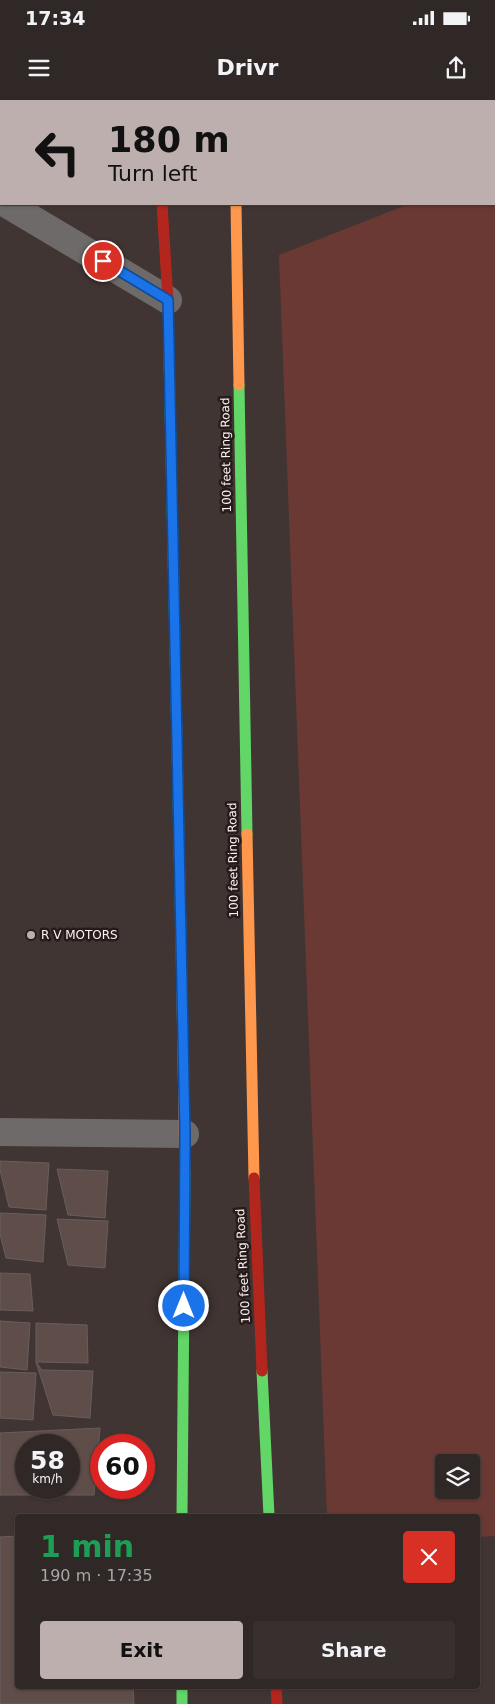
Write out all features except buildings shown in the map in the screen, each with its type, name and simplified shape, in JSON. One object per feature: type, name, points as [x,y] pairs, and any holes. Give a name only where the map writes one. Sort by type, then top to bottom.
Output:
[{"type":"main road","points":[[162,205],[168,300],[185,1134],[182,1514]]},
{"type":"main road","name":"100 feet Ring Road","points":[[236,205],[252,1140],[269,1514]]},
{"type":"main road","points":[[182,1689],[182,1704]]},
{"type":"main road","points":[[276,1689],[277,1704]]},
{"type":"street","points":[[9,205],[168,300]]},
{"type":"street","points":[[0,1132],[185,1134]]},
{"type":"shaded area","points":[[406,205],[495,205],[495,1536],[480,1537],[480,1514],[327,1514],[279,255]]},
{"type":"traffic: fast","points":[[169,355],[181,937]]},
{"type":"traffic: fast","points":[[239,385],[247,834]]},
{"type":"traffic: fast","points":[[182,1514],[185,1174]]},
{"type":"traffic: fast","points":[[262,1371],[269,1514]]},
{"type":"traffic: fast","points":[[182,1689],[182,1704]]},
{"type":"traffic: slow","points":[[236,205],[239,385]]},
{"type":"traffic: slow","points":[[247,834],[254,1178]]},
{"type":"traffic: slow","points":[[181,937],[185,1174]]},
{"type":"traffic: jam","points":[[162,205],[168,300],[169,355]]},
{"type":"traffic: jam","points":[[254,1178],[262,1371]]},
{"type":"traffic: jam","points":[[276,1689],[277,1704]]},
{"type":"place","name":"R V MOTORS","points":[[31,935]]},
{"type":"route","points":[[103,261],[168,300],[185,1134],[184,1306]]}]
